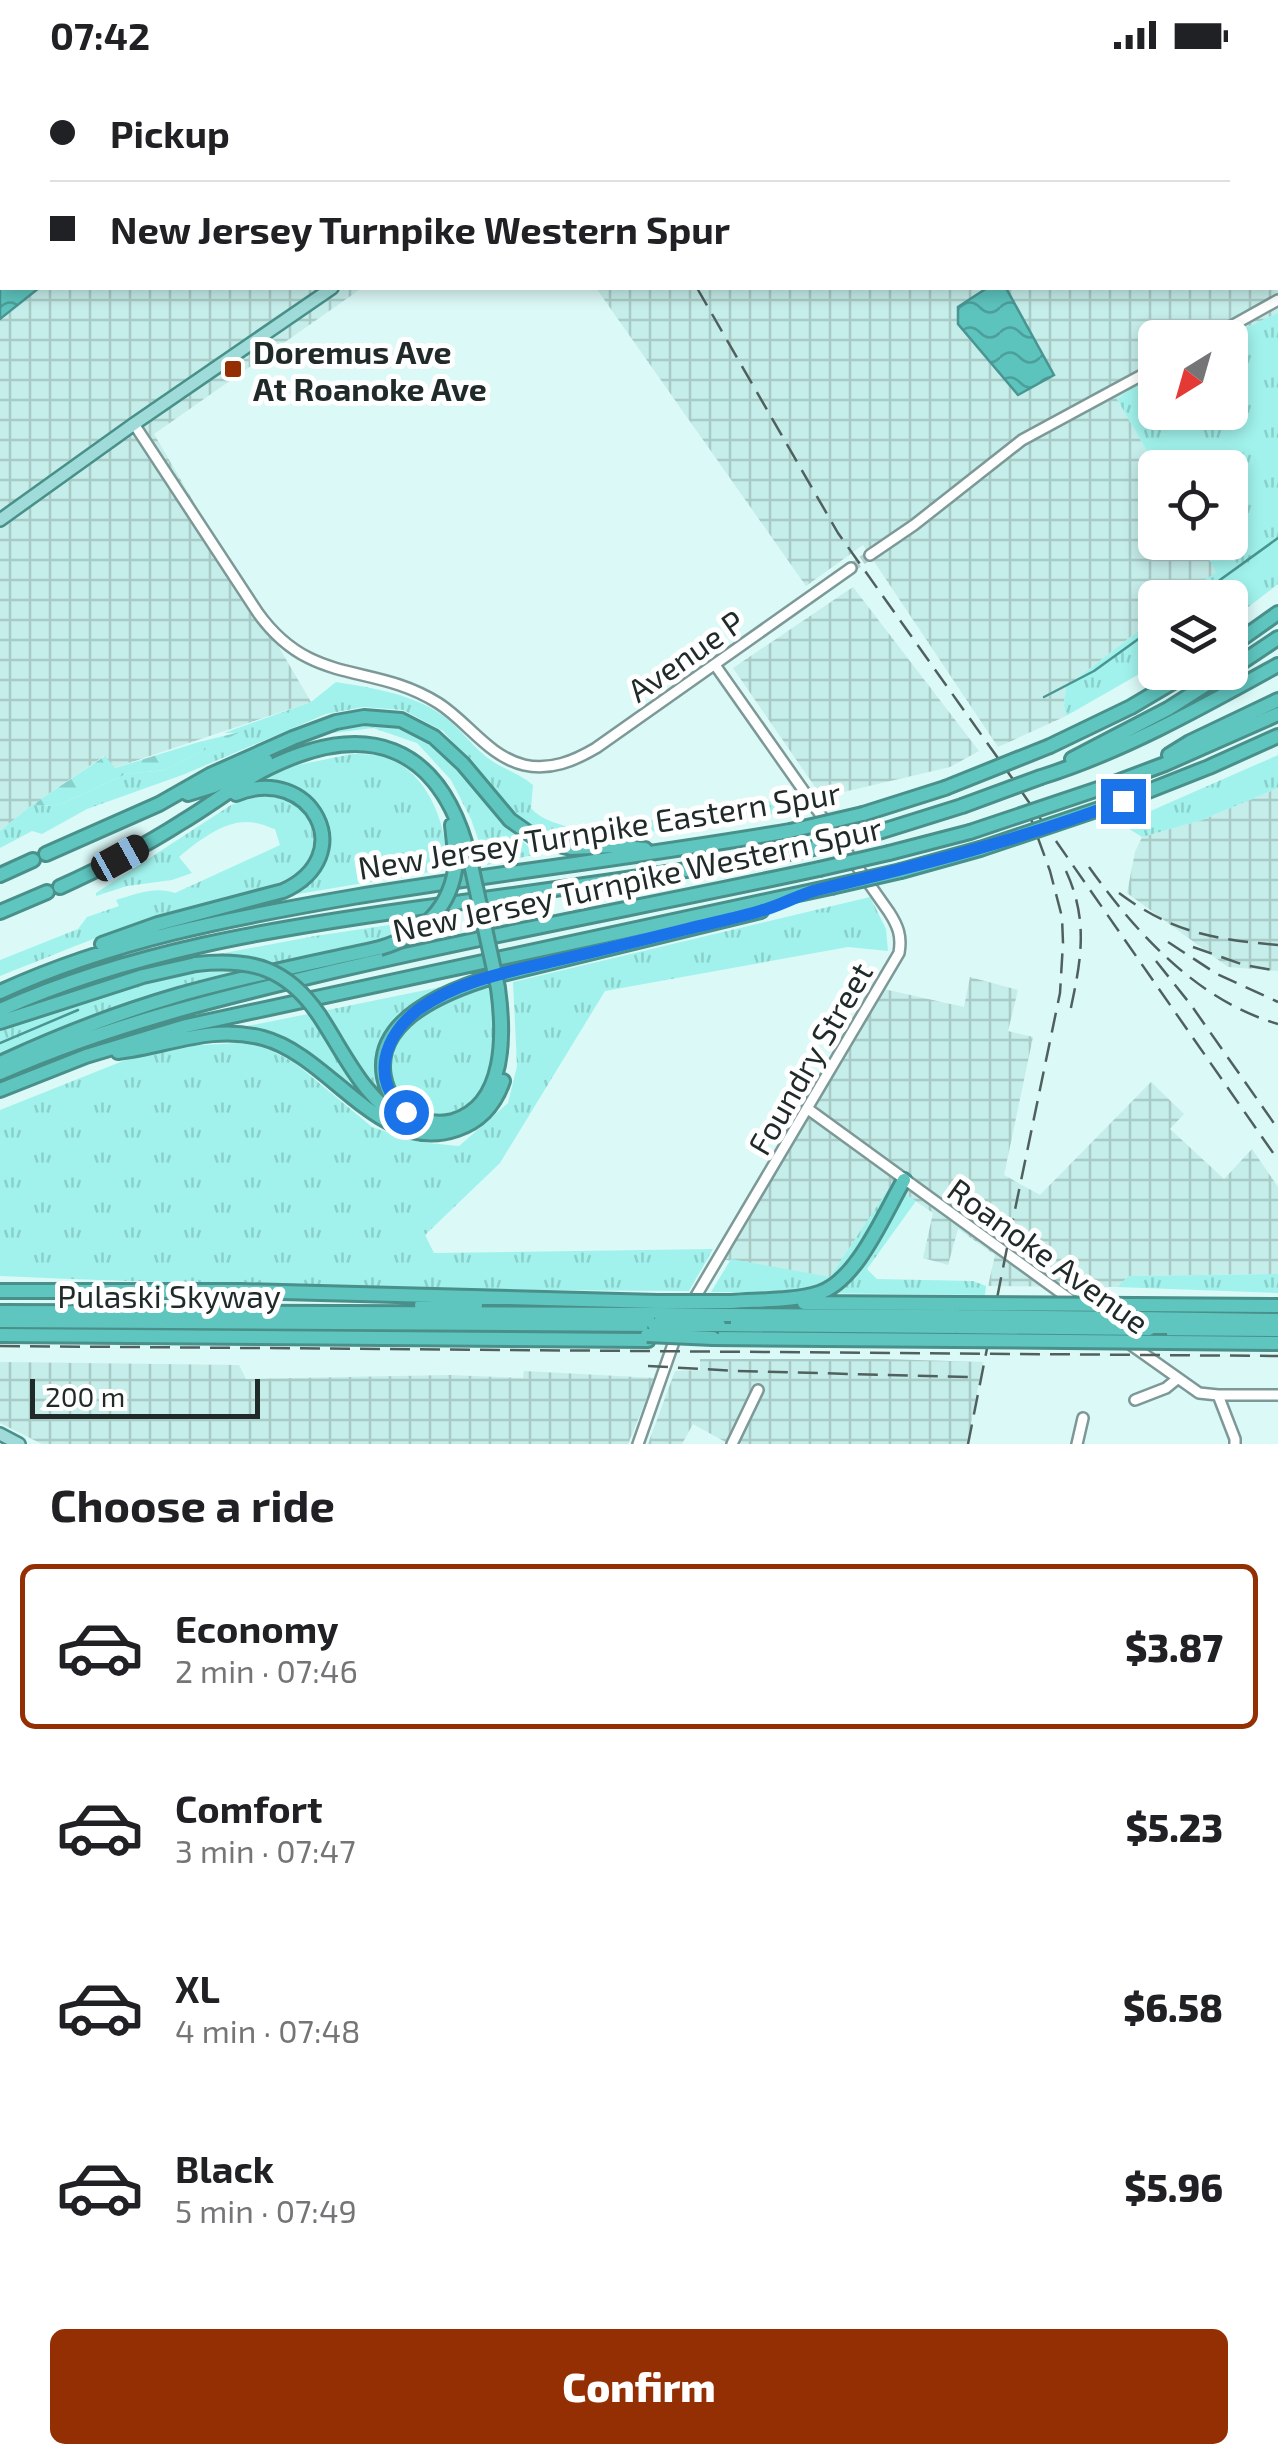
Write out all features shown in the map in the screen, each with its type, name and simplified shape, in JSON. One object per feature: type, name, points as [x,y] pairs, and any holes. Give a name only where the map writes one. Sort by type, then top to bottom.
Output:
[{"type":"highway","points":[[1248,634],[1278,613]]},
{"type":"highway","name":"New Jersey Turnpike Eastern Spur","points":[[1248,658],[1278,638]]},
{"type":"highway","name":"New Jersey Turnpike Eastern Spur","points":[[0,1010],[92,974],[232,937],[734,862],[879,832],[962,806],[1141,736],[1278,665]]},
{"type":"highway","name":"New Jersey Turnpike Eastern Spur","points":[[0,992],[62,966],[162,934],[266,912],[790,831],[863,814],[945,788],[1050,746],[1159,690]]},
{"type":"highway","name":"New Jersey Turnpike Eastern Spur","points":[[1069,765],[1198,690]]},
{"type":"highway","points":[[1139,774],[1190,742],[1278,700]]},
{"type":"highway","name":"New Jersey Turnpike Western Spur","points":[[0,1073],[100,1033],[230,996],[518,930],[818,869],[970,832],[1104,788],[1278,714]]},
{"type":"highway","points":[[160,804],[210,775],[317,728],[355,718],[383,717],[410,724],[442,743],[502,812],[537,839],[570,848],[614,846],[667,851]]},
{"type":"highway","name":"New Jersey Turnpike Western Spur","points":[[0,1090],[136,1039],[218,1019],[901,871],[1123,801],[1278,736]]},
{"type":"highway","points":[[0,875],[160,804],[214,786],[271,758],[308,745],[349,738],[398,743],[418,754],[443,779],[462,812],[468,861],[501,987],[508,1040],[502,1084],[493,1101],[472,1123],[429,1135],[398,1127],[372,1112],[300,1056],[258,1037],[218,1033],[86,1056]]},
{"type":"highway","points":[[0,912],[120,858],[248,779],[287,760],[346,746],[394,750],[417,764],[437,786],[468,861]]},
{"type":"highway","points":[[62,966],[118,937],[288,888],[307,875],[317,862],[322,846],[320,823],[313,808],[299,796],[256,787],[210,804]]},
{"type":"highway","points":[[0,1063],[87,1025],[163,1000],[380,948],[413,934],[432,918],[468,861]]},
{"type":"highway","points":[[501,987],[500,1055],[492,1085],[482,1102],[463,1117],[445,1122],[423,1120],[406,1112],[387,1087],[384,1057],[398,1028],[432,1001],[488,978],[763,910],[812,892]]},
{"type":"highway","points":[[0,1022],[143,976],[196,964],[236,962],[268,969],[293,984],[383,1107],[419,1127],[454,1130]]},
{"type":"highway","points":[[0,1335],[653,1323],[812,1295],[837,1284],[856,1264],[904,1180]]},
{"type":"highway","points":[[0,1288],[86,1286],[611,1300],[653,1323]]},
{"type":"highway","points":[[298,1315],[611,1300]]},
{"type":"highway","points":[[298,1315],[653,1323],[716,1332],[1278,1306]]},
{"type":"highway","points":[[731,1308],[957,1322],[1278,1330]]},
{"type":"highway","name":"Pulaski Skyway","points":[[0,1312],[298,1315],[337,1323],[653,1323]]},
{"type":"highway","points":[[1135,1312],[1278,1320]]},
{"type":"highway","name":"Pulaski Skyway","points":[[0,1321],[298,1315]]},
{"type":"highway","points":[[957,1322],[1167,1342],[1278,1342]]},
{"type":"main road","points":[[0,520],[329,290]]},
{"type":"main road","points":[[0,1434],[19,1444]]},
{"type":"street","points":[[1242,320],[1278,300]]},
{"type":"street","points":[[870,555],[1022,440],[1138,377]]},
{"type":"street","name":"Avenue P","points":[[134,424],[258,613],[280,640],[322,665],[423,694],[456,716],[488,746],[518,763],[560,764],[588,752],[851,568]]},
{"type":"street","name":"Foundry Street","points":[[638,1444],[674,1338],[686,1315],[899,953],[900,934],[890,912],[715,665]]},
{"type":"street","name":"Roanoke Avenue","points":[[808,1109],[1199,1393],[1278,1394]]},
{"type":"street","points":[[1135,1400],[1178,1379]]},
{"type":"street","points":[[732,1444],[758,1390]]},
{"type":"street","points":[[1218,1395],[1235,1444]]},
{"type":"street","points":[[1077,1444],[1083,1418]]},
{"type":"shaded area","points":[[36,290],[359,290],[154,434],[311,702],[114,768],[104,756],[0,831],[0,319]]},
{"type":"shaded area","points":[[597,290],[1278,290],[1278,313],[1248,327],[1248,320],[1138,320],[1138,383],[1117,399],[1146,450],[1138,450],[1138,560],[1210,560],[1217,572],[1206,580],[1138,580],[1138,631],[1066,687],[1066,716],[998,747],[863,545],[806,586]]},
{"type":"shaded area","points":[[853,587],[979,751],[950,767],[822,797],[733,668]]},
{"type":"shaded area","points":[[1278,788],[1278,971],[1228,967],[1127,893],[1135,852],[1142,837],[1202,820]]},
{"type":"shaded area","points":[[970,977],[1018,990],[1008,1031],[1033,1037],[1004,1175],[1040,1195],[1151,1082],[1184,1114],[1170,1129],[1224,1179],[1252,1149],[1278,1187],[1278,1274],[1129,1276],[1117,1287],[988,1286],[995,1255],[958,1229],[948,1265],[923,1258],[933,1213],[892,1185],[830,1277],[720,1259],[879,988],[964,1007]]},
{"type":"shaded area","points":[[700,1359],[983,1362],[967,1444],[729,1444],[693,1424],[682,1444],[648,1444],[675,1371],[700,1370]]},
{"type":"shaded area","points":[[0,1362],[239,1365],[246,1379],[449,1375],[523,1378],[524,1371],[655,1378],[628,1444],[42,1444],[0,1423]]},
{"type":"green space","points":[[1278,313],[1278,584],[1248,607],[1248,580],[1205,580],[1216,572],[1209,560],[1248,560],[1248,450],[1146,450],[1117,399],[1138,383],[1138,430],[1248,430],[1248,327]]},
{"type":"green space","points":[[1138,631],[1138,675],[1066,716],[1066,687]]},
{"type":"green space","points":[[336,682],[393,693],[434,710],[486,757],[533,785],[531,808],[536,813],[578,831],[797,795],[806,809],[686,828],[570,840],[543,832],[518,816],[443,731],[403,710],[363,707],[326,714],[185,774],[87,809],[42,834],[32,831],[0,848],[0,831],[32,805],[57,806],[126,774],[165,770],[237,733],[224,733],[311,702]]},
{"type":"green space","points":[[380,723],[406,730],[436,747],[499,821],[537,854],[487,865],[471,819],[451,780],[417,743],[373,728],[333,733],[339,727]]},
{"type":"green space","points":[[240,732],[165,770],[126,774],[57,806],[32,805],[105,756],[115,768]]},
{"type":"green space","points":[[352,754],[380,756],[413,774],[433,802],[444,836],[447,869],[280,897],[318,870],[325,853],[326,832],[323,819],[309,799],[286,787],[258,780],[283,768]]},
{"type":"green space","points":[[1278,755],[1278,788],[1202,820],[1142,837],[1121,824]]},
{"type":"green space","points":[[257,796],[289,802],[308,820],[313,832],[311,853],[293,875],[254,891],[145,920],[0,976],[0,960],[78,929],[87,917],[119,906],[116,900],[153,891],[175,893],[280,845],[275,829],[262,824],[227,826],[179,857],[192,873],[96,896],[231,805]]},
{"type":"green space","points":[[870,897],[886,929],[888,951],[848,947],[605,991],[500,1163],[425,1235],[434,1253],[713,1249],[689,1291],[344,1287],[0,1276],[0,1110],[133,1057],[186,1046],[255,1042],[295,1063],[372,1127],[418,1142],[459,1146],[508,1103],[517,1066],[513,982]]},
{"type":"green space","points":[[416,921],[387,938],[271,965],[242,957],[193,959],[315,936]]},
{"type":"green space","points":[[235,971],[116,1009],[0,1056],[0,1031],[27,1020],[192,973]]},
{"type":"green space","points":[[460,983],[397,1022],[382,1043],[378,1069],[381,1088],[399,1116],[379,1097],[323,1011]]},
{"type":"green space","points":[[490,986],[492,1055],[479,1092],[463,1107],[444,1114],[426,1112],[410,1104],[390,1075],[390,1057],[399,1039],[440,1004]]},
{"type":"green space","points":[[308,1014],[367,1102],[338,1079],[232,1029]]},
{"type":"green space","points":[[891,1185],[916,1201],[867,1269],[877,1279],[973,1281],[986,1286],[985,1295],[711,1292],[731,1259],[830,1277]]},
{"type":"green space","points":[[1278,1274],[1278,1293],[1117,1287],[1129,1276]]},
{"type":"water","points":[[0,290],[36,290],[0,319]]},
{"type":"water","points":[[984,290],[1007,290],[1054,375],[1018,395],[958,324],[958,307]]},
{"type":"waterway","points":[[1220,580],[1278,538]]},
{"type":"waterway","points":[[1044,697],[1094,671],[1138,639]]},
{"type":"waterway","points":[[0,1043],[78,1010]]},
{"type":"tunnel","points":[[851,568],[870,555]]},
{"type":"railway","points":[[698,290],[838,533],[1278,1160]]},
{"type":"railway","points":[[968,1444],[1060,993],[1062,917],[1031,819]]},
{"type":"railway","points":[[1089,867],[1148,940],[1195,982],[1221,999],[1278,1024]]},
{"type":"railway","points":[[1066,871],[1078,907],[1081,941],[1070,1012]]},
{"type":"railway","points":[[1119,893],[1157,917],[1194,932],[1278,945]]},
{"type":"railway","points":[[1168,942],[1217,974],[1278,1002]]},
{"type":"railway","points":[[1193,947],[1244,965],[1278,971]]},
{"type":"railway","points":[[1156,961],[1278,1129]]},
{"type":"railway","points":[[0,1346],[1278,1356]]},
{"type":"railway","points":[[648,1366],[968,1377]]},
{"type":"place","name":"Doremus Ave At Roanoke Ave","points":[[233,369]]},
{"type":"route","points":[[406,1112],[385,1081],[388,1045],[412,1014],[448,992],[479,980],[763,910],[812,892],[955,856],[1123,801]]}]
